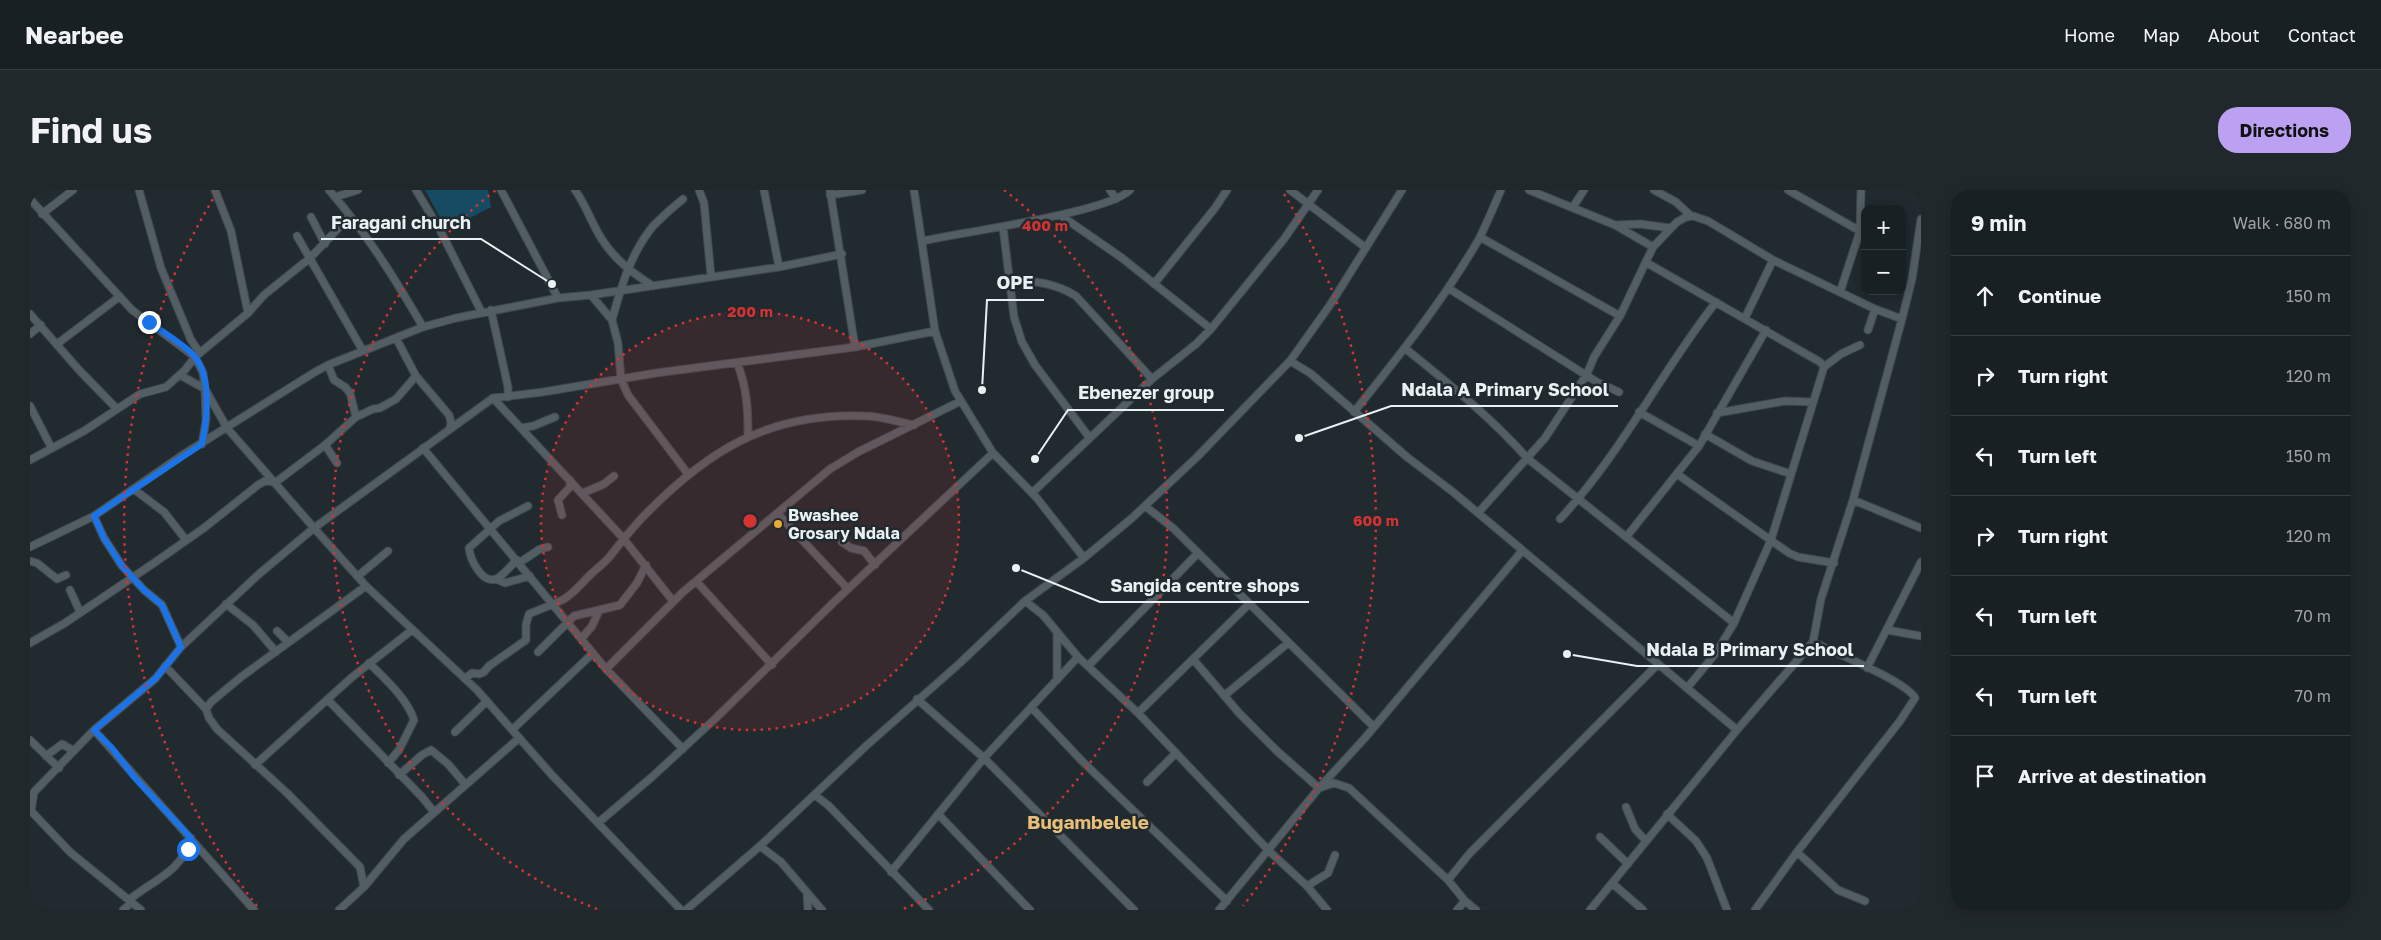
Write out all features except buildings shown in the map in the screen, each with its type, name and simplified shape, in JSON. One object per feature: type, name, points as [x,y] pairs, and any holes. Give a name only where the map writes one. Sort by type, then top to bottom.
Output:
[{"type":"street","points":[[42,214],[73,190]]},
{"type":"street","points":[[139,190],[161,268],[198,355],[203,372],[206,420],[202,444]]},
{"type":"street","points":[[215,190],[231,231],[248,313]]},
{"type":"street","points":[[329,190],[372,243],[391,271],[423,328]]},
{"type":"street","points":[[335,197],[358,190]]},
{"type":"street","points":[[416,190],[440,230],[482,313]]},
{"type":"street","points":[[501,190],[558,298]]},
{"type":"street","points":[[575,190],[585,203],[601,238],[628,269],[653,286]]},
{"type":"street","points":[[700,190],[704,203],[711,276]]},
{"type":"street","points":[[764,190],[779,267]]},
{"type":"street","points":[[855,347],[842,254],[830,193],[862,190]]},
{"type":"street","points":[[914,190],[935,331],[955,391],[993,453],[1032,493],[1084,558]]},
{"type":"street","points":[[1110,190],[1116,199]]},
{"type":"street","points":[[923,241],[1060,215],[1116,199],[1130,190]]},
{"type":"street","points":[[1154,284],[1209,216],[1226,190]]},
{"type":"street","points":[[1290,190],[1366,248]]},
{"type":"street","points":[[1032,493],[1152,379],[1196,344],[1211,329],[1284,239],[1318,190]]},
{"type":"street","points":[[686,910],[760,846],[1025,601],[1084,558],[1145,506],[1197,457],[1290,361],[1330,305],[1402,190]]},
{"type":"street","points":[[1354,412],[1406,349],[1448,288],[1480,237],[1501,190]]},
{"type":"street","points":[[1529,190],[1615,225],[1654,247]]},
{"type":"street","points":[[1573,208],[1584,190]]},
{"type":"street","points":[[1654,190],[1676,202],[1691,216],[1708,221],[1773,260],[1875,309],[1902,319]]},
{"type":"street","points":[[1788,190],[1860,231]]},
{"type":"street","points":[[1840,292],[1860,231],[1861,190]]},
{"type":"street","points":[[30,199],[132,310],[198,355]]},
{"type":"street","points":[[612,320],[628,269],[655,224],[683,199]]},
{"type":"street","points":[[1060,215],[1106,246],[1211,329]]},
{"type":"street","points":[[30,460],[51,447],[84,431],[140,394],[166,388],[198,355],[248,313],[264,295],[325,244],[350,216]]},
{"type":"street","points":[[1478,513],[1545,438],[1587,374],[1594,357],[1620,316],[1654,247],[1677,222],[1691,216]]},
{"type":"street","points":[[311,217],[325,244]]},
{"type":"street","points":[[1590,910],[1667,814],[1813,642],[1821,599],[1853,500],[1902,319],[1912,279],[1921,219]]},
{"type":"street","points":[[1615,225],[1640,224],[1670,228]]},
{"type":"street","points":[[1003,226],[1014,317],[1022,342],[1035,365],[1090,437]]},
{"type":"street","points":[[297,236],[363,351]]},
{"type":"street","points":[[1480,237],[1620,316]]},
{"type":"street","points":[[30,547],[94,516],[202,444],[328,365],[423,328],[491,310],[558,298],[620,291],[779,267],[842,254]]},
{"type":"street","points":[[1745,318],[1773,260]]},
{"type":"street","points":[[1647,263],[1766,330],[1820,362],[1824,367]]},
{"type":"street","points":[[1912,279],[1921,282]]},
{"type":"street","points":[[1011,280],[1038,281],[1060,287],[1076,296],[1152,379]]},
{"type":"street","points":[[1448,288],[1587,374],[1600,384],[1619,392]]},
{"type":"street","points":[[591,295],[612,320],[618,343],[621,379],[634,404],[688,474]]},
{"type":"street","points":[[57,344],[119,297]]},
{"type":"street","points":[[1560,519],[1579,499],[1716,302]]},
{"type":"street","points":[[1868,330],[1875,309]]},
{"type":"street","points":[[491,310],[508,387],[508,397]]},
{"type":"street","points":[[30,314],[117,409]]},
{"type":"street","points":[[30,334],[42,325]]},
{"type":"street","points":[[1627,536],[1699,446],[1766,330]]},
{"type":"street","points":[[141,910],[70,852],[30,811],[32,793],[94,730],[155,679],[181,647],[226,604],[314,528],[450,428],[493,398],[855,347],[935,331]]},
{"type":"street","points":[[396,338],[416,376],[449,415],[450,428]]},
{"type":"street","points":[[1687,688],[1716,653],[1734,623],[1771,540],[1824,367],[1841,354],[1860,345]]},
{"type":"street","points":[[1406,349],[1461,395],[1513,442],[1527,458],[1734,623]]},
{"type":"street","points":[[1290,361],[1310,373],[1354,412],[1478,513],[1737,730]]},
{"type":"street","points":[[737,363],[747,398],[748,435]]},
{"type":"street","points":[[328,365],[334,380],[350,393],[356,417]]},
{"type":"street","points":[[180,374],[205,389],[227,428],[366,586],[465,679],[513,729],[518,739],[681,910]]},
{"type":"street","points":[[30,643],[80,612],[186,540],[258,485],[265,481],[276,482],[325,445],[356,417],[373,409],[380,408],[408,387],[416,376]]},
{"type":"street","points":[[408,387],[425,386]]},
{"type":"street","points":[[493,398],[623,538],[673,601]]},
{"type":"street","points":[[606,668],[673,601],[830,469],[858,452],[961,402]]},
{"type":"street","points":[[1717,414],[1778,402],[1814,402]]},
{"type":"street","points":[[30,406],[51,447]]},
{"type":"street","points":[[1639,412],[1699,446]]},
{"type":"street","points":[[465,679],[472,674],[484,672],[489,666],[519,647],[526,640],[526,624],[529,614],[563,599],[578,587],[611,556],[623,538],[688,474],[718,452],[748,435],[793,421],[835,416],[867,416],[914,425]]},
{"type":"street","points":[[521,428],[533,426],[555,417]]},
{"type":"street","points":[[1705,434],[1759,464],[1791,474]]},
{"type":"street","points":[[325,445],[337,463]]},
{"type":"street","points":[[423,448],[491,527],[566,622],[582,638],[606,668],[683,749]]},
{"type":"street","points":[[598,823],[683,749],[993,453]]},
{"type":"street","points":[[1677,474],[1771,540],[1798,556],[1834,563]]},
{"type":"street","points":[[583,493],[604,484],[614,476]]},
{"type":"street","points":[[562,515],[558,500],[570,487],[570,480]]},
{"type":"street","points":[[135,490],[164,512],[186,540]]},
{"type":"street","points":[[1853,500],[1921,528]]},
{"type":"street","points":[[528,506],[491,527],[469,548],[474,564],[485,577],[505,583],[530,576]]},
{"type":"street","points":[[1145,506],[1173,528],[1374,727]]},
{"type":"street","points":[[778,514],[848,590]]},
{"type":"street","points":[[94,516],[112,552],[131,577],[162,605],[181,647]]},
{"type":"street","points":[[842,542],[851,548],[864,551],[875,565]]},
{"type":"street","points":[[496,579],[518,561],[540,549],[548,547]]},
{"type":"street","points":[[358,576],[388,551]]},
{"type":"street","points":[[1219,910],[1319,788],[1336,772],[1522,551]]},
{"type":"street","points":[[1089,665],[1198,553]]},
{"type":"street","points":[[30,561],[37,563],[56,579],[66,575]]},
{"type":"street","points":[[1867,668],[1921,562]]},
{"type":"street","points":[[538,652],[574,616],[584,612],[620,605],[646,565]]},
{"type":"street","points":[[696,581],[772,665]]},
{"type":"street","points":[[206,709],[241,677],[366,586]]},
{"type":"street","points":[[70,590],[80,612]]},
{"type":"street","points":[[1025,601],[1043,615],[1078,657],[1089,665],[1138,713],[1269,851],[1307,886],[1327,910]]},
{"type":"street","points":[[226,604],[253,624],[276,652]]},
{"type":"street","points":[[1138,713],[1249,604]]},
{"type":"street","points":[[582,638],[592,626],[599,610]]},
{"type":"street","points":[[255,764],[294,728],[412,630]]},
{"type":"street","points":[[1887,630],[1921,636]]},
{"type":"street","points":[[278,631],[288,642]]},
{"type":"street","points":[[1056,632],[1057,680]]},
{"type":"street","points":[[1755,910],[1797,852],[1914,702],[1915,698],[1908,690],[1813,642]]},
{"type":"street","points":[[1225,696],[1288,643]]},
{"type":"street","points":[[513,729],[593,653]]},
{"type":"street","points":[[891,872],[984,758],[1078,657]]},
{"type":"street","points":[[1193,659],[1239,713],[1277,751],[1319,788]]},
{"type":"street","points":[[369,664],[394,688],[414,720],[399,750],[388,763]]},
{"type":"street","points":[[1448,880],[1470,853],[1658,664]]},
{"type":"street","points":[[165,666],[206,709],[209,718],[217,729],[287,793],[360,867],[364,886]]},
{"type":"street","points":[[917,699],[984,758],[1134,910]]},
{"type":"street","points":[[328,700],[422,797],[434,812]]},
{"type":"street","points":[[455,732],[486,701]]},
{"type":"street","points":[[1032,708],[1082,761],[1227,901]]},
{"type":"street","points":[[94,730],[254,910]]},
{"type":"street","points":[[339,910],[364,886],[404,839],[518,739]]},
{"type":"street","points":[[30,740],[58,768]]},
{"type":"street","points":[[46,756],[62,744],[74,751]]},
{"type":"street","points":[[399,775],[422,755],[431,750],[448,764],[465,784]]},
{"type":"street","points":[[1147,782],[1176,753]]},
{"type":"street","points":[[1336,772],[1343,785],[1448,880],[1465,901],[1476,910]]},
{"type":"street","points":[[1319,788],[1334,783],[1343,785]]},
{"type":"street","points":[[815,795],[829,806],[929,910]]},
{"type":"street","points":[[1626,807],[1635,829],[1646,841]]},
{"type":"street","points":[[938,814],[1030,910]]},
{"type":"street","points":[[1667,814],[1696,841],[1708,858],[1728,910]]},
{"type":"street","points":[[1600,837],[1628,864]]},
{"type":"street","points":[[123,910],[130,901],[177,866],[188,849],[191,838]]},
{"type":"street","points":[[760,846],[781,862],[821,910]]},
{"type":"street","points":[[1797,852],[1838,890],[1864,901]]},
{"type":"street","points":[[1307,886],[1326,875],[1333,865],[1335,854]]},
{"type":"street","points":[[1612,883],[1643,910]]},
{"type":"street","points":[[807,892],[808,910]]},
{"type":"street","points":[[1457,910],[1465,901]]},
{"type":"shaded area","points":[[425,190],[488,190],[491,207],[447,230]]},
{"type":"place","name":"Faragani church","points":[[552,284]]},
{"type":"place","name":"OPE","points":[[982,390]]},
{"type":"place","name":"Ndala A Primary School","points":[[1299,438]]},
{"type":"place","name":"Ebenezer group","points":[[1035,459]]},
{"type":"place","name":"Bwashee Grosary Ndala","points":[[778,524]]},
{"type":"place","name":"Sangida centre shops","points":[[1016,568]]},
{"type":"place","name":"Ndala B Primary School","points":[[1567,654]]},
{"type":"district","name":"Bugambelele","points":[[1088,821]]},
{"type":"route","points":[[149,322],[195,357],[203,372],[206,420],[202,444],[184,454],[135,490],[94,516],[104,538],[122,566],[144,590],[162,605],[181,647],[155,679],[129,703],[94,730],[112,748],[134,777],[191,838],[188,849]]}]
